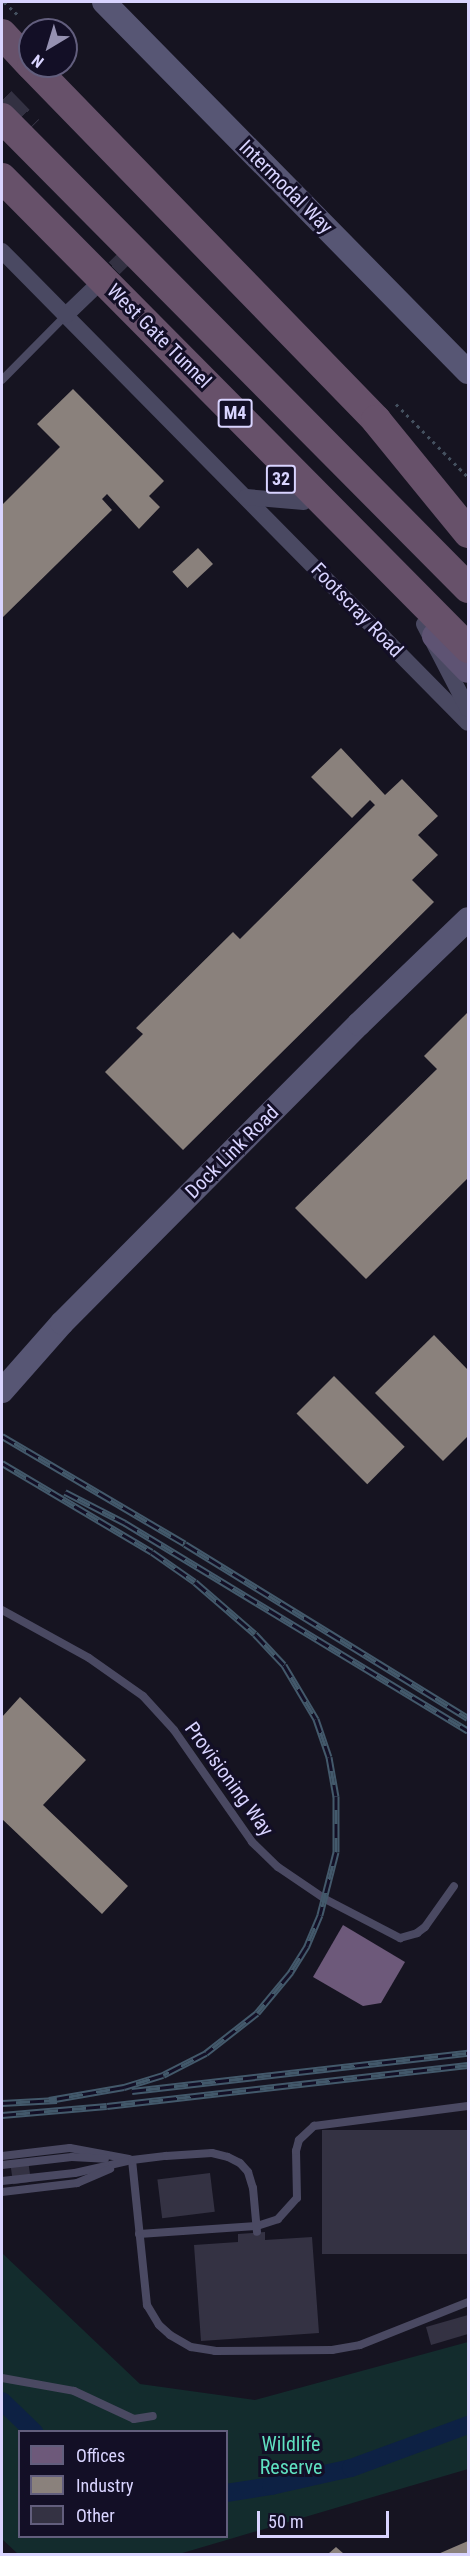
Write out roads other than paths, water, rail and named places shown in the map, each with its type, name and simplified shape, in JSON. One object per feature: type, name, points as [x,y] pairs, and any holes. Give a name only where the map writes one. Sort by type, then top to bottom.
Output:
[{"type":"highway","points":[[2,34],[18,51]]},
{"type":"highway","points":[[44,78],[376,420],[468,533]]},
{"type":"highway","name":"M4","points":[[2,118],[468,588]]},
{"type":"highway","name":"West Gate Tunnel","points":[[2,178],[468,648]]},
{"type":"main road","name":"Intermodal Way","points":[[104,2],[468,372]]},
{"type":"main road","name":"Footscray Road","points":[[2,195],[468,670]]},
{"type":"main road","name":"Dock Link Road","points":[[2,1390],[62,1323],[367,1016],[468,920]]},
{"type":"street","name":"Footscray Road","points":[[2,251],[468,723]]},
{"type":"street","points":[[66,315],[94,288]]},
{"type":"street","points":[[246,497],[304,502]]},
{"type":"street","name":"Footscray Road","points":[[424,624],[468,709]]},
{"type":"lane","points":[[2,380],[66,315]]},
{"type":"lane","name":"Provisioning Way","points":[[2,1610],[89,1658],[143,1696],[174,1730],[252,1842],[278,1867],[325,1899],[400,1938],[417,1933],[425,1927],[454,1886]]},
{"type":"lane","points":[[139,2234],[257,2226],[278,2219],[297,2198],[296,2151],[299,2140],[314,2126],[468,2106]]},
{"type":"lane","points":[[2,2156],[70,2148],[132,2160]]},
{"type":"lane","points":[[2,2181],[75,2173],[132,2160],[212,2153],[240,2163],[248,2172],[253,2188],[257,2232]]},
{"type":"lane","points":[[2,2165],[72,2157],[132,2160]]},
{"type":"lane","points":[[132,2160],[144,2289],[152,2315],[170,2335],[204,2351],[332,2350],[360,2345],[468,2302]]},
{"type":"lane","points":[[2,2192],[77,2183],[132,2160]]},
{"type":"lane","points":[[2,2378],[74,2391],[134,2419],[153,2416]]},
{"type":"waterway","points":[[2,2401],[32,2430]]},
{"type":"waterway","points":[[228,2493],[271,2486],[351,2468],[468,2425]]},
{"type":"tunnel","points":[[2,100],[30,129]]},
{"type":"tunnel","points":[[97,285],[137,246]]},
{"type":"railway","points":[[2,1436],[185,1544],[468,1718]]},
{"type":"railway","points":[[2,1463],[152,1552],[195,1582],[255,1634],[284,1665],[316,1719],[329,1757],[336,1796],[336,1852],[320,1915],[307,1946],[291,1972],[257,2013],[206,2053],[163,2075],[124,2087],[49,2100]]},
{"type":"railway","points":[[65,1492],[125,1523],[468,1731]]},
{"type":"railway","points":[[132,2091],[468,2053]]},
{"type":"railway","points":[[2,2115],[107,2106],[468,2065]]},
{"type":"railway","points":[[2,2103],[57,2100]]},
{"type":"park label","name":"Wildlife Reserve","points":[[291,2456]]}]
